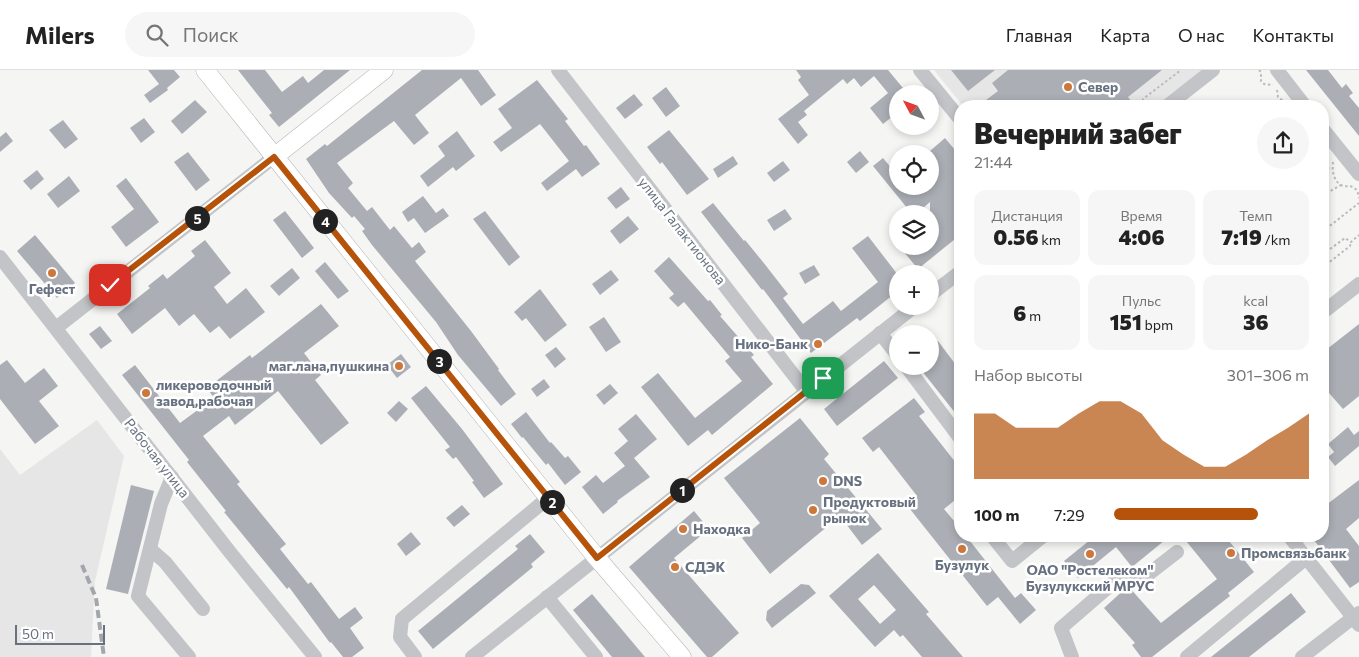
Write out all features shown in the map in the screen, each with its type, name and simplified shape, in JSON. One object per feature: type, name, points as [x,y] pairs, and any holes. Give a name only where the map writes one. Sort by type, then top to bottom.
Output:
[{"type":"main road","points":[[205,70],[548,498],[682,657]]},
{"type":"main road","points":[[274,157],[384,70]]},
{"type":"street","name":"улица Галактионова","points":[[558,70],[806,391]]},
{"type":"street","points":[[920,70],[954,112]]},
{"type":"street","points":[[1175,100],[1213,70]]},
{"type":"street","points":[[1277,70],[1300,100]]},
{"type":"street","points":[[1329,137],[1359,174]]},
{"type":"street","points":[[56,328],[274,157]]},
{"type":"street","name":"Рабочая улица","points":[[0,257],[315,657]]},
{"type":"street","points":[[939,288],[954,277]]},
{"type":"street","points":[[1329,308],[1359,284]]},
{"type":"street","points":[[472,657],[903,315]]},
{"type":"street","points":[[880,333],[889,344]]},
{"type":"street","points":[[913,375],[954,430]]},
{"type":"street","points":[[172,477],[161,504],[138,596],[189,657]]},
{"type":"street","points":[[415,657],[400,637],[402,620],[548,498]]},
{"type":"street","points":[[997,542],[1012,561],[1036,542]]},
{"type":"street","points":[[1294,542],[1357,618],[1303,657]]},
{"type":"street","points":[[150,548],[165,562],[202,609]]},
{"type":"street","points":[[1072,657],[1060,628],[1120,577],[1146,576],[1177,552]]},
{"type":"street","points":[[1187,657],[1306,558]]},
{"type":"street","points":[[547,598],[596,657]]},
{"type":"path","points":[[1144,100],[1181,70]]},
{"type":"path","points":[[1259,70],[1261,72],[1261,81],[1264,84],[1274,85],[1281,100]]},
{"type":"path","points":[[1329,192],[1341,185]]},
{"type":"path","points":[[1329,227],[1359,203]]},
{"type":"path","points":[[1329,262],[1350,246],[1351,242],[1359,235]]},
{"type":"path","points":[[1329,250],[1345,238],[1351,242]]},
{"type":"shaded area","name":"Север","points":[[934,70],[1203,70],[1163,100],[958,100]]},
{"type":"shaded area","points":[[97,420],[124,456],[95,581],[91,657],[0,657],[0,449],[20,475]]},
{"type":"building","points":[[148,70],[174,70],[180,77],[167,88],[168,90],[150,103],[144,95],[159,84]]},
{"type":"building","points":[[238,70],[265,70],[282,92],[303,76],[308,83],[324,70],[350,70],[279,127],[269,115],[272,113]]},
{"type":"building","points":[[422,70],[478,70],[496,95],[481,106],[461,78],[415,115],[429,133],[414,145],[394,121],[337,163],[353,183],[348,188],[367,211],[372,207],[390,230],[394,226],[412,248],[419,242],[426,252],[415,261],[471,331],[516,394],[501,406],[458,355],[436,322],[372,245],[362,231],[365,229],[329,193],[306,159],[325,144],[327,146]]},
{"type":"building","points":[[796,70],[888,70],[900,85],[889,85],[889,119],[883,124],[870,108],[888,93],[874,76],[861,87],[854,78],[847,84],[843,79],[804,111],[807,115],[798,122],[808,135],[798,144],[778,119],[809,95],[798,80],[801,77]]},
{"type":"building","points":[[951,70],[995,70],[968,91]]},
{"type":"building","name":"Север","points":[[1008,70],[1162,70],[1128,97],[1130,100],[986,100],[998,91],[992,83]]},
{"type":"building","points":[[1306,70],[1328,70],[1342,88],[1346,84],[1353,93],[1349,96],[1359,108],[1359,136]]},
{"type":"building","points":[[537,80],[568,119],[565,121],[600,164],[582,177],[576,169],[547,191],[541,183],[569,161],[540,124],[501,152],[493,142],[512,128],[498,109]]},
{"type":"building","points":[[666,87],[680,106],[666,117],[652,98]]},
{"type":"building","points":[[634,94],[643,105],[625,119],[616,108]]},
{"type":"building","points":[[195,100],[207,112],[182,134],[171,121]]},
{"type":"building","points":[[144,118],[155,132],[141,143],[130,128]]},
{"type":"building","points":[[63,120],[78,139],[65,149],[49,130]]},
{"type":"building","points":[[669,130],[709,179],[687,195],[662,162],[660,164],[647,147]]},
{"type":"building","points":[[457,131],[475,156],[456,171],[453,167],[428,187],[420,176],[445,156],[438,146]]},
{"type":"building","points":[[6,132],[13,141],[0,152],[0,137]]},
{"type":"building","points":[[945,138],[954,149],[954,240],[939,252],[939,205],[930,205],[930,202],[926,205],[905,205],[897,195],[939,195],[939,145],[937,145]]},
{"type":"building","points":[[860,151],[869,162],[856,173],[847,162]]},
{"type":"building","points":[[188,152],[210,180],[196,191],[174,162]]},
{"type":"building","points":[[733,156],[738,164],[718,178],[713,169]]},
{"type":"building","points":[[883,158],[889,165],[889,186],[873,166]]},
{"type":"building","points":[[783,161],[790,170],[774,182],[767,173]]},
{"type":"building","points":[[37,170],[44,179],[31,190],[23,181]]},
{"type":"building","points":[[69,176],[80,191],[58,208],[47,194]]},
{"type":"building","points":[[126,178],[159,222],[126,247],[111,227],[134,209],[116,186]]},
{"type":"building","points":[[621,187],[630,199],[616,209],[607,198]]},
{"type":"building","points":[[423,196],[436,213],[443,208],[449,216],[425,233],[414,218],[408,222],[402,212]]},
{"type":"building","points":[[713,203],[788,294],[783,298],[803,324],[833,301],[841,311],[878,282],[852,248],[868,236],[890,265],[889,298],[860,321],[857,318],[811,353],[763,289],[701,212]]},
{"type":"building","points":[[785,209],[792,219],[774,231],[767,220]]},
{"type":"building","points":[[285,211],[314,248],[302,258],[273,220]]},
{"type":"building","points":[[485,211],[520,257],[509,266],[473,219]]},
{"type":"building","points":[[628,216],[639,229],[620,244],[610,231]]},
{"type":"building","points":[[35,235],[75,283],[57,298],[17,251]]},
{"type":"building","points":[[205,240],[231,273],[214,287],[227,304],[246,288],[265,312],[230,339],[219,326],[210,333],[194,314],[179,326],[165,308],[132,334],[117,314],[150,288],[148,286],[163,274],[167,279],[195,256],[191,251]]},
{"type":"building","points":[[906,255],[935,255],[923,265],[915,265]]},
{"type":"building","points":[[669,257],[708,301],[710,300],[722,315],[720,316],[754,355],[751,357],[773,384],[712,435],[708,430],[688,446],[641,387],[658,373],[695,418],[742,381],[725,361],[730,357],[684,302],[678,307],[669,298],[674,294],[654,271]]},
{"type":"building","points":[[325,262],[349,291],[338,299],[315,271]]},
{"type":"building","points":[[814,265],[820,275],[805,284],[799,273]]},
{"type":"building","points":[[292,268],[300,278],[279,296],[270,286]]},
{"type":"building","points":[[611,270],[619,280],[600,295],[592,284]]},
{"type":"building","points":[[540,289],[567,325],[545,342],[526,318],[522,321],[514,312]]},
{"type":"building","points":[[321,304],[339,326],[304,353],[321,375],[315,380],[349,423],[321,445],[278,391],[235,425],[229,416],[203,436],[240,482],[237,484],[286,544],[280,549],[308,584],[311,582],[339,619],[355,607],[363,618],[350,628],[364,648],[352,657],[343,657],[330,643],[289,587],[287,589],[224,512],[226,511],[187,462],[189,460],[122,375],[135,365],[180,423],[214,398],[207,388],[250,355],[252,358]]},
{"type":"building","points":[[604,317],[621,342],[606,352],[589,327]]},
{"type":"building","points":[[1359,324],[1359,396],[1343,409],[1329,393],[1329,348]]},
{"type":"building","points":[[100,326],[112,341],[101,349],[89,334]]},
{"type":"building","points":[[939,342],[954,362],[954,411],[925,375],[939,375]]},
{"type":"building","points":[[556,347],[566,359],[555,368],[545,355]]},
{"type":"building","name":"маг.лана,пушкина","points":[[401,354],[411,367],[397,378],[387,365]]},
{"type":"building","points":[[7,360],[25,383],[44,368],[58,386],[39,401],[59,426],[35,444],[0,399],[0,365]]},
{"type":"building","points":[[884,361],[889,367],[889,375],[896,375],[898,378],[837,426],[824,409]]},
{"type":"building","points":[[544,379],[550,387],[537,397],[531,389]]},
{"type":"building","points":[[610,384],[618,393],[604,405],[596,395]]},
{"type":"building","points":[[426,386],[462,429],[503,484],[484,498],[456,457],[453,459],[445,450],[450,447],[411,398]]},
{"type":"building","points":[[914,398],[925,412],[919,416],[954,460],[954,501],[944,509],[954,521],[954,542],[971,542],[1015,598],[1021,593],[1036,610],[1020,624],[998,597],[987,606],[906,504],[917,496],[879,447],[873,452],[862,438]]},
{"type":"building","points":[[399,401],[408,409],[396,422],[387,413]]},
{"type":"building","points":[[526,412],[550,443],[565,458],[568,456],[581,472],[565,485],[548,463],[546,465],[511,424]]},
{"type":"building","points":[[636,414],[657,439],[634,458],[650,477],[617,501],[603,514],[582,487],[596,475],[603,483],[625,466],[614,453],[628,441],[618,429]]},
{"type":"building","points":[[800,418],[829,454],[824,459],[882,529],[862,545],[840,516],[770,574],[742,538],[760,523],[724,478]]},
{"type":"building","points":[[1348,427],[1354,435],[1359,431],[1359,446],[1335,466],[1329,458],[1334,452],[1329,443]]},
{"type":"building","points":[[1359,480],[1359,518],[1346,529],[1359,546],[1359,582],[1350,588],[1316,542],[1329,542],[1329,503]]},
{"type":"building","points":[[131,485],[154,491],[128,594],[106,589]]},
{"type":"building","points":[[462,505],[470,514],[454,527],[446,518]]},
{"type":"building","points":[[694,511],[709,529],[674,558],[739,633],[712,657],[707,657],[629,567]]},
{"type":"building","points":[[411,532],[421,544],[406,556],[397,544]]},
{"type":"building","points":[[530,534],[545,552],[531,564],[533,567],[433,649],[418,631],[518,549],[515,546]]},
{"type":"building","name":"ОАО \"Ростелеком\" Бузулукский МРУС","points":[[1088,542],[1163,542],[1132,567],[1116,547],[1078,578],[1064,561]]},
{"type":"building","points":[[1187,542],[1230,542],[1254,572],[1228,593],[1230,596],[1152,657],[1141,657],[1132,645],[1135,643],[1104,608],[1128,586],[1161,623],[1217,579]]},
{"type":"building","points":[[878,553],[929,612],[926,614],[963,657],[922,657],[903,635],[900,637],[894,630],[875,647],[829,596]],"holes":[[[874,585],[896,610],[880,624],[858,599]]]},
{"type":"building","points":[[801,584],[809,585],[816,593],[772,628],[766,620],[767,611]]},
{"type":"building","points":[[1291,593],[1306,612],[1249,657],[1211,657]]},
{"type":"building","points":[[592,594],[645,657],[612,657],[573,610]]},
{"type":"railway","points":[[82,565],[96,598],[104,657]]},
{"type":"place","name":"Север","points":[[1068,87]]},
{"type":"place","name":"Гефест","points":[[52,273]]},
{"type":"place","name":"Нико-Банк","points":[[818,344]]},
{"type":"place","name":"маг.лана,пушкина","points":[[399,366]]},
{"type":"place","name":"ликероводочный завод,рабочая","points":[[146,393]]},
{"type":"place","name":"DNS","points":[[823,481]]},
{"type":"place","name":"Продуктовый рынок","points":[[813,510]]},
{"type":"place","name":"Находка","points":[[683,529]]},
{"type":"place","name":"Бузулук","points":[[962,549]]},
{"type":"place","name":"Промсвязьбанк","points":[[1231,553]]},
{"type":"place","name":"ОАО \"Ростелеком\" Бузулукский МРУС","points":[[1090,554]]},
{"type":"place","name":"СДЭК","points":[[675,567]]},
{"type":"route","points":[[110,285],[274,157],[597,558],[823,378]]}]
